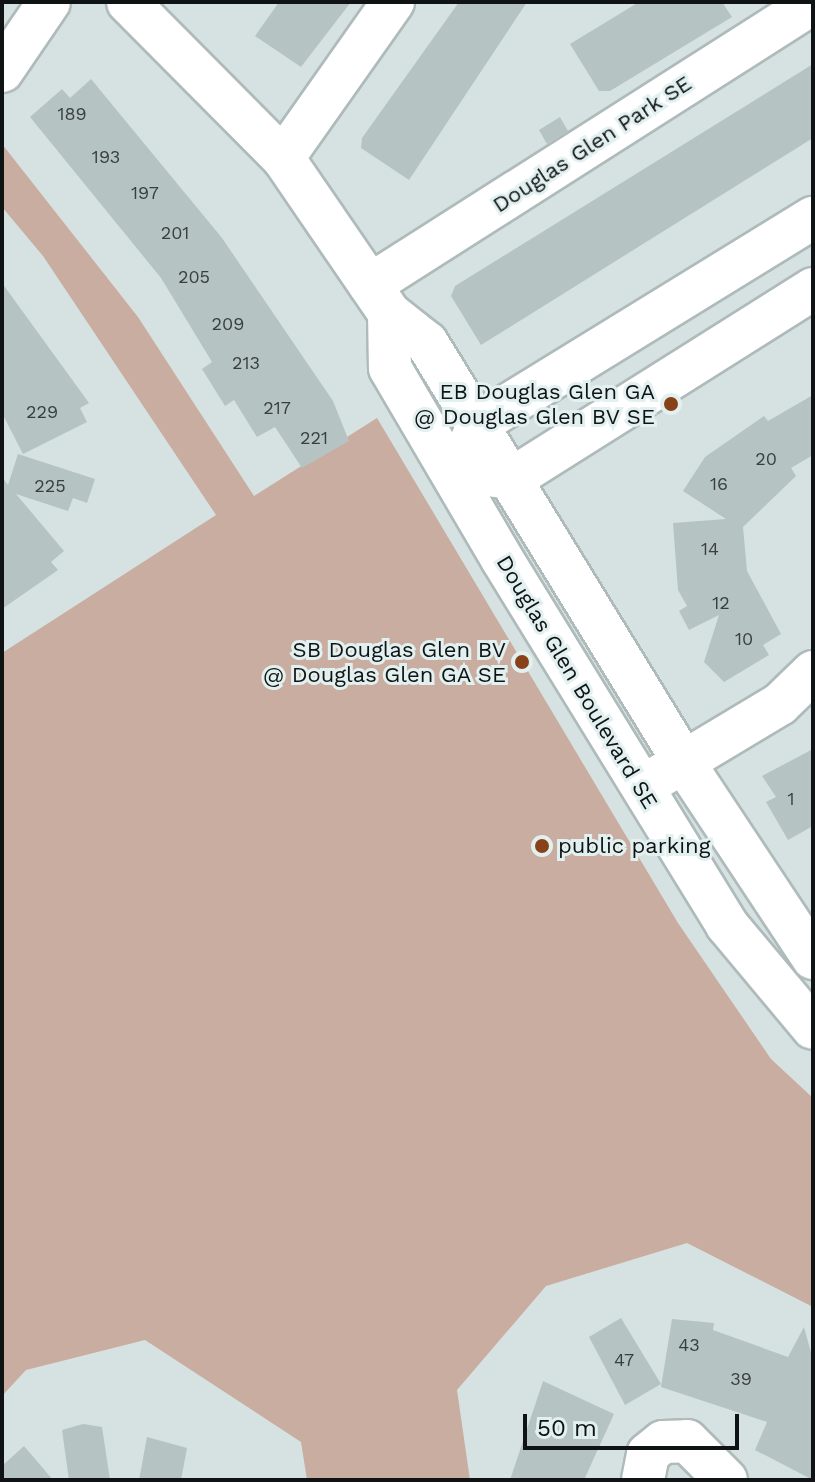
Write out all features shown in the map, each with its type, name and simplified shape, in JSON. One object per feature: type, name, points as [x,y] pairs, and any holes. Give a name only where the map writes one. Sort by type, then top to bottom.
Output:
[{"type":"street","points":[[2,71],[49,2]]},
{"type":"street","points":[[128,2],[283,158],[379,299],[427,343],[481,422],[684,763],[813,958]]},
{"type":"street","points":[[283,158],[393,2]]},
{"type":"street","name":"Douglas Glen Park SE","points":[[379,299],[813,3]]},
{"type":"street","points":[[813,218],[481,422],[454,473],[513,478],[813,289]]},
{"type":"street","name":"Douglas Glen Boulevard SE","points":[[379,299],[390,368],[727,925],[813,1028]]},
{"type":"street","points":[[641,786],[780,704],[813,672]]},
{"type":"street","points":[[643,1480],[648,1454],[663,1442],[687,1441],[726,1480]]},
{"type":"shaded area","points":[[2,144],[138,317],[254,496],[377,418],[678,923],[771,1059],[813,1098],[813,1307],[687,1243],[546,1286],[457,1390],[470,1480],[307,1480],[301,1442],[145,1340],[26,1370],[2,1396],[2,653],[216,515],[43,256],[2,207]]},
{"type":"building","points":[[279,2],[351,2],[301,67],[255,36]]},
{"type":"building","points":[[459,2],[527,2],[409,180],[361,148],[362,138]]},
{"type":"building","points":[[639,2],[722,2],[732,17],[610,91],[599,91],[570,44]]},
{"type":"building","points":[[813,64],[813,138],[481,345],[451,296],[455,286]]},
{"type":"building","points":[[91,79],[222,238],[333,401],[349,441],[302,468],[275,427],[257,437],[234,400],[225,406],[202,369],[212,362],[161,278],[30,117],[62,89],[70,98]]},
{"type":"building","points":[[560,117],[568,131],[547,144],[539,130]]},
{"type":"building","points":[[2,283],[89,403],[80,408],[87,422],[23,454],[2,413]]},
{"type":"building","points":[[813,395],[813,455],[791,468],[796,476],[743,527],[747,571],[781,634],[763,645],[769,655],[724,682],[704,662],[719,615],[689,630],[679,611],[687,606],[678,590],[673,523],[726,519],[683,491],[705,457],[764,416],[768,421]]},
{"type":"building","points":[[18,454],[95,479],[87,503],[73,498],[68,511],[16,494],[64,551],[51,562],[58,570],[2,609],[2,477],[8,485]]},
{"type":"building","points":[[813,749],[813,826],[788,840],[766,802],[776,797],[762,776]]},
{"type":"building","points":[[621,1318],[661,1384],[625,1405],[589,1337]]},
{"type":"building","points":[[672,1319],[714,1323],[713,1330],[788,1357],[804,1327],[813,1360],[813,1480],[755,1450],[767,1422],[661,1387]]},
{"type":"building","points":[[543,1381],[614,1414],[584,1480],[510,1480]]},
{"type":"building","points":[[83,1424],[102,1427],[110,1480],[69,1480],[62,1430]]},
{"type":"building","points":[[147,1437],[187,1448],[181,1480],[139,1480]]},
{"type":"building","points":[[24,1446],[53,1480],[2,1480],[2,1466]]},
{"type":"place","name":"EB Douglas Glen GA @ Douglas Glen BV SE","points":[[671,404]]},
{"type":"place","name":"SB Douglas Glen BV @ Douglas Glen GA SE","points":[[522,662]]},
{"type":"place","name":"public parking","points":[[542,846]]}]
